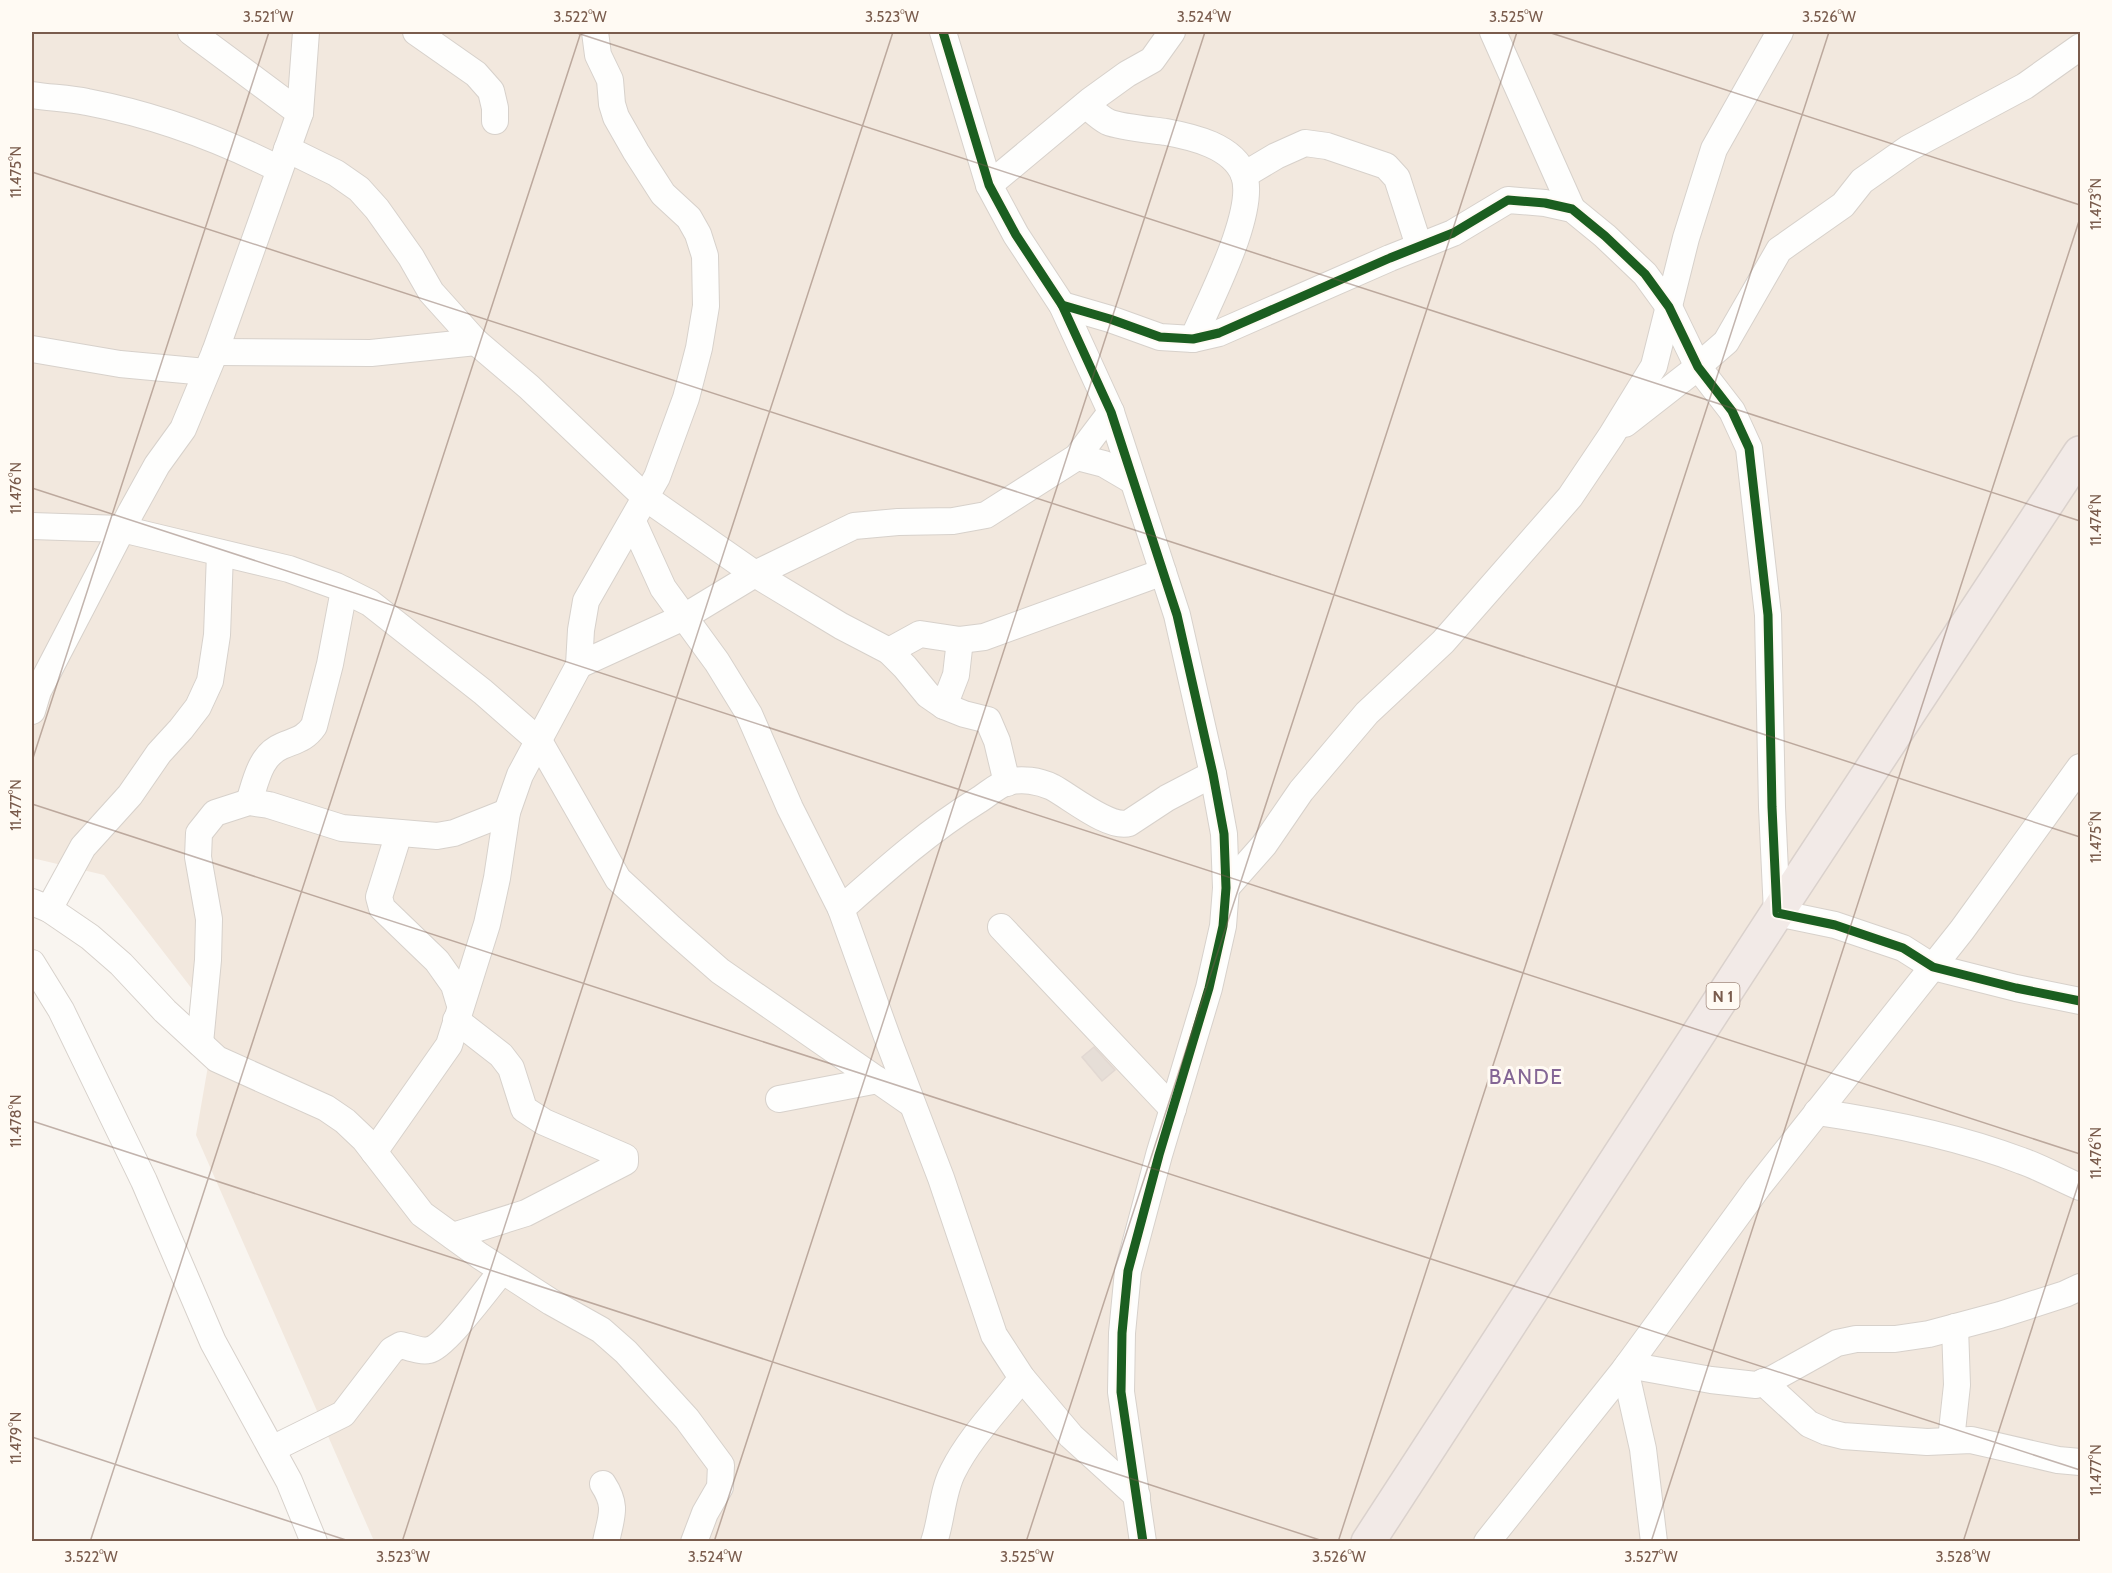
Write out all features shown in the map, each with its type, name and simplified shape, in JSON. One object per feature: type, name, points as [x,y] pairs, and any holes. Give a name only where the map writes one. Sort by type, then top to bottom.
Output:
[{"type":"highway","name":"N 1","points":[[1368,1542],[2080,453]]},
{"type":"street","points":[[191,32],[300,113]]},
{"type":"street","points":[[32,711],[38,691],[122,529],[158,465],[183,429],[210,362],[300,113],[306,32]]},
{"type":"street","points":[[417,32],[476,74],[491,91],[495,121]]},
{"type":"street","points":[[374,1152],[449,1045],[487,924],[507,812],[520,775],[579,665],[581,630],[586,601],[657,477],[686,398],[699,348],[706,306],[705,256],[698,234],[689,218],[663,194],[616,117],[612,104],[610,80],[598,55],[595,32]]},
{"type":"street","points":[[943,32],[989,185],[1016,235],[1062,305],[1111,412],[1177,615],[1214,774],[1224,834],[1226,888],[1223,926],[1209,988],[1128,1271],[1122,1333],[1121,1392],[1143,1542]]},
{"type":"street","points":[[989,185],[1086,105],[1127,74],[1152,60],[1172,32]]},
{"type":"street","points":[[1493,32],[1572,209],[1645,274],[1669,308],[1698,366],[1732,411],[1749,448],[1767,615],[1772,807],[1778,913],[1835,925],[1904,948],[1933,967],[2016,988],[2080,1000]]},
{"type":"street","points":[[1226,888],[1264,845],[1301,791],[1367,713],[1443,642],[1570,497],[1611,436],[1654,366],[1686,238],[1714,149],[1782,32]]},
{"type":"street","points":[[1611,436],[1726,342],[1779,250],[1842,205],[1862,181],[1909,148],[2025,86],[2080,47]]},
{"type":"street","points":[[32,95],[86,102],[148,116],[236,147],[336,173],[359,189],[411,256],[431,292],[476,342],[529,387],[646,498],[755,574],[841,626],[889,651],[928,695],[944,706],[988,720],[997,741],[1007,783]]},
{"type":"street","points":[[1086,105],[1108,122],[1175,134],[1218,147],[1234,160],[1244,175],[1246,194],[1238,234],[1193,339]]},
{"type":"street","points":[[1244,175],[1276,156],[1305,143],[1327,146],[1386,166],[1397,178],[1419,246]]},
{"type":"street","points":[[1062,305],[1160,336],[1193,339],[1219,333],[1453,232],[1508,200],[1545,203],[1572,209]]},
{"type":"street","points":[[32,349],[120,364],[210,362],[371,353],[476,342]]},
{"type":"street","points":[[579,665],[684,617],[755,574],[854,526],[953,521],[986,515],[1077,457],[1111,412]]},
{"type":"street","points":[[1077,457],[1104,464],[1133,480]]},
{"type":"street","points":[[633,522],[663,588],[717,662],[749,714],[790,808],[841,909],[941,1178],[994,1335],[1022,1378],[1071,1436],[1137,1496]]},
{"type":"street","points":[[32,526],[122,529],[289,569],[344,590],[370,603],[483,692],[539,741],[618,879],[720,971],[912,1104]]},
{"type":"street","points":[[220,553],[217,635],[210,681],[198,706],[159,753],[130,795],[83,848],[40,905],[98,944],[217,1059],[326,1108],[345,1121],[374,1152],[422,1214],[550,1302],[601,1330],[626,1352],[687,1419],[721,1465],[720,1487],[705,1513],[694,1542]]},
{"type":"street","points":[[889,651],[920,634],[960,640],[984,637],[1163,572]]},
{"type":"street","points":[[249,802],[260,768],[267,756],[281,746],[299,741],[308,735],[314,726],[330,664],[344,590]]},
{"type":"street","points":[[944,706],[956,675],[960,640]]},
{"type":"street","points":[[1486,1542],[1627,1367],[1758,1186],[1962,930],[2080,767]]},
{"type":"street","points":[[841,909],[898,858],[948,819],[1007,783],[1033,780],[1051,786],[1109,820],[1122,825],[1214,774]]},
{"type":"street","points":[[200,1043],[208,960],[209,919],[198,857],[199,833],[215,813],[249,802],[269,805],[342,828],[437,836],[454,833],[507,812]]},
{"type":"street","points":[[399,833],[379,897],[382,908],[437,961],[454,985],[458,1013],[501,1055],[511,1068],[524,1108],[544,1122],[626,1157],[625,1162],[608,1172],[526,1213],[453,1236]]},
{"type":"street","points":[[1001,927],[1173,1109]]},
{"type":"street","points":[[32,963],[61,1011],[144,1181],[213,1342],[289,1482],[314,1542]]},
{"type":"street","points":[[779,1099],[878,1080]]},
{"type":"street","points":[[1817,1112],[1859,1118],[1953,1139],[2022,1161],[2080,1187]]},
{"type":"street","points":[[272,1449],[344,1414],[392,1350],[401,1345],[425,1351],[432,1350],[448,1336],[502,1270]]},
{"type":"street","points":[[1627,1367],[1756,1385],[1774,1378],[1837,1342],[1856,1339],[1895,1339],[1929,1334],[2000,1315],[2080,1287]]},
{"type":"street","points":[[1951,1440],[1957,1386],[1955,1327]]},
{"type":"street","points":[[1627,1367],[1643,1449],[1654,1542]]},
{"type":"street","points":[[934,1542],[953,1471],[970,1445],[1022,1378]]},
{"type":"street","points":[[1763,1382],[1809,1424],[1827,1432],[1843,1436],[1927,1443],[1971,1440],[2058,1460],[2080,1462]]},
{"type":"street","points":[[603,1484],[612,1498],[612,1512],[606,1542]]},
{"type":"shaded area","points":[[32,32],[2080,32],[2080,1541],[374,1541],[196,1135],[216,1020],[104,875],[32,858]]},
{"type":"building","points":[[1094,1047],[1115,1070],[1102,1081],[1082,1057]]},
{"type":"cycle path","points":[[943,32],[989,185],[1016,235],[1062,305],[1111,412],[1177,615],[1213,774],[1224,834],[1226,888],[1223,926],[1209,988],[1159,1155],[1128,1271],[1122,1333],[1121,1392],[1143,1542]]},
{"type":"cycle path","points":[[1062,305],[1160,337],[1193,339],[1219,333],[1453,233],[1508,200],[1545,203],[1572,209],[1645,274],[1669,307],[1698,367],[1732,411],[1749,448],[1768,615],[1777,913],[1835,925],[1903,948],[1933,967],[2080,1001]]},
{"type":"district","name":"BANDE","points":[[1526,1076]]}]
